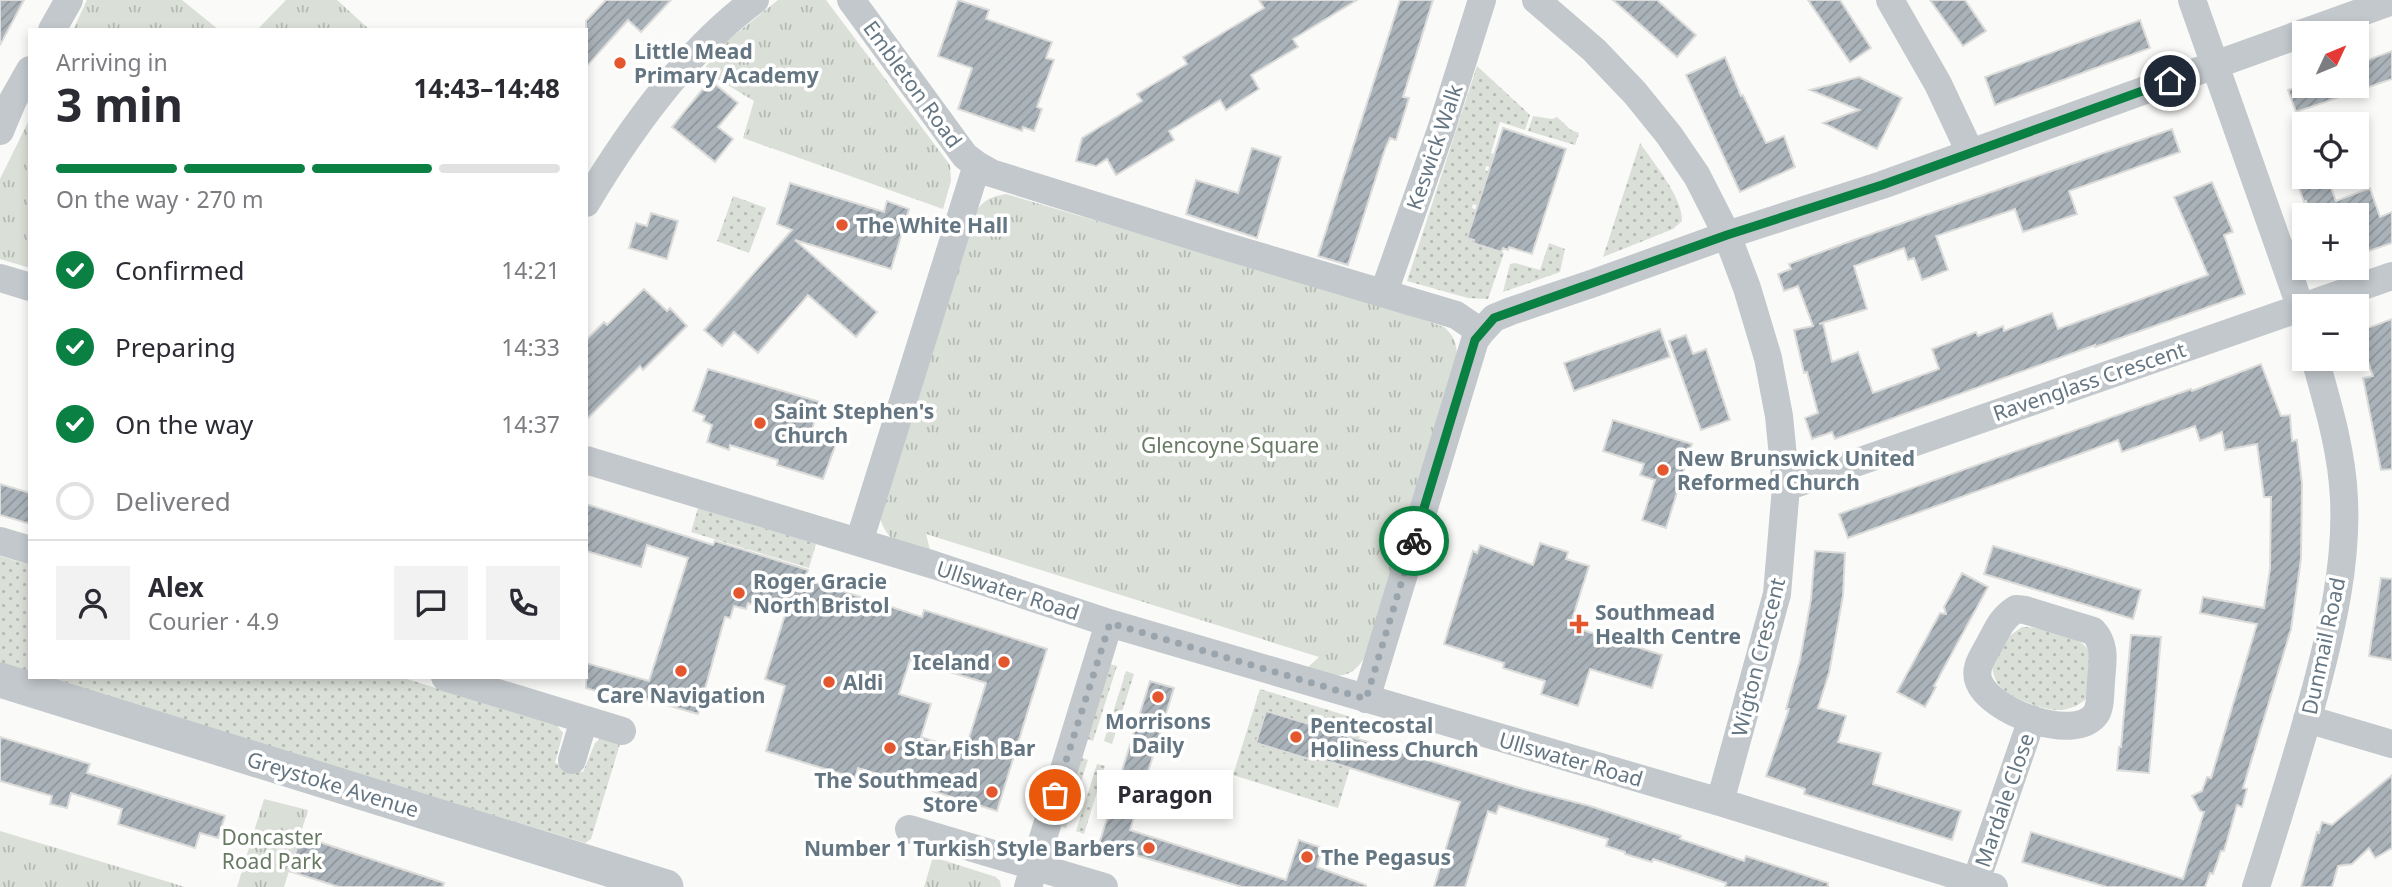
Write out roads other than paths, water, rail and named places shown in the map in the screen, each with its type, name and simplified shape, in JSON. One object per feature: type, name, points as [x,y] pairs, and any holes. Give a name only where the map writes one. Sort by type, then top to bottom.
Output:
[{"type":"street","points":[[53,28],[69,0]]},
{"type":"street","points":[[588,200],[607,167],[662,94],[703,46],[736,14],[755,0]]},
{"type":"street","name":"Embleton Road","points":[[851,0],[965,156],[977,165]]},
{"type":"street","name":"Keswick Walk","points":[[1384,292],[1441,130],[1482,0]]},
{"type":"street","name":"Wigton Crescent","points":[[1536,0],[1594,50],[1635,93],[1697,176],[1727,235],[1747,288],[1768,358],[1779,415],[1787,487],[1777,594],[1720,802]]},
{"type":"street","points":[[1890,0],[1938,84],[1970,152]]},
{"type":"street","points":[[2192,0],[2296,294]]},
{"type":"street","points":[[1366,699],[1475,340],[1494,318],[1727,235],[1882,185],[2385,2]]},
{"type":"street","points":[[0,131],[28,74]]},
{"type":"street","points":[[859,542],[977,165],[991,173],[1456,315],[1481,332]]},
{"type":"street","name":"Ravenglass Crescent","points":[[2350,294],[2392,276]]},
{"type":"street","points":[[0,278],[28,286]]},
{"type":"street","name":"Ravenglass Crescent","points":[[1787,487],[2292,318]]},
{"type":"street","name":"Dunmail Road","points":[[2256,887],[2307,719],[2337,601],[2344,510],[2339,452],[2318,371]]},
{"type":"street","name":"Ullswater Road","points":[[588,461],[859,542],[1110,623],[1720,802],[1985,884]]},
{"type":"street","points":[[0,541],[28,549]]},
{"type":"street","name":"Mardale Close","points":[[2016,609],[2093,631],[2100,638],[2104,653],[2098,711],[2090,719],[2079,726],[2063,727],[2032,719],[1986,695],[1978,681],[1977,667],[2004,616],[2016,609]]},
{"type":"street","points":[[1031,877],[1110,623]]},
{"type":"street","points":[[451,679],[622,731]]},
{"type":"street","name":"Greystoke Avenue","points":[[0,680],[666,887]]},
{"type":"street","name":"Mardale Close","points":[[1985,884],[2032,719]]},
{"type":"street","points":[[2307,719],[2392,744]]},
{"type":"street","points":[[572,760],[584,720]]},
{"type":"street","points":[[909,829],[1031,877],[1104,887]]},
{"type":"place","name":"Little Mead Primary Academy","points":[[620,63]]},
{"type":"place","name":"The White Hall","points":[[842,225]]},
{"type":"place","name":"Saint Stephen's Church","points":[[760,423]]},
{"type":"place","name":"New Brunswick United Reformed Church","points":[[1663,470]]},
{"type":"place","name":"Roger Gracie North Bristol","points":[[739,593]]},
{"type":"place","name":"Southmead Health Centre","points":[[1579,624]]},
{"type":"place","name":"Iceland","points":[[1004,662]]},
{"type":"place","name":"Care Navigation","points":[[681,671]]},
{"type":"place","name":"Aldi","points":[[829,682]]},
{"type":"place","name":"Morrisons Daily","points":[[1158,697]]},
{"type":"place","name":"Pentecostal Holiness Church","points":[[1296,737]]},
{"type":"place","name":"Star Fish Bar","points":[[890,748]]},
{"type":"place","name":"The Southmead Store","points":[[992,792]]},
{"type":"place","name":"Paragon","points":[[1055,795]]},
{"type":"place","name":"Number 1 Turkish Style Barbers","points":[[1149,848]]},
{"type":"place","name":"The Pegasus","points":[[1307,857]]},
{"type":"park label","name":"Glencoyne Square","points":[[1230,445]]},
{"type":"park label","name":"Doncaster Road Park","points":[[272,849]]}]
